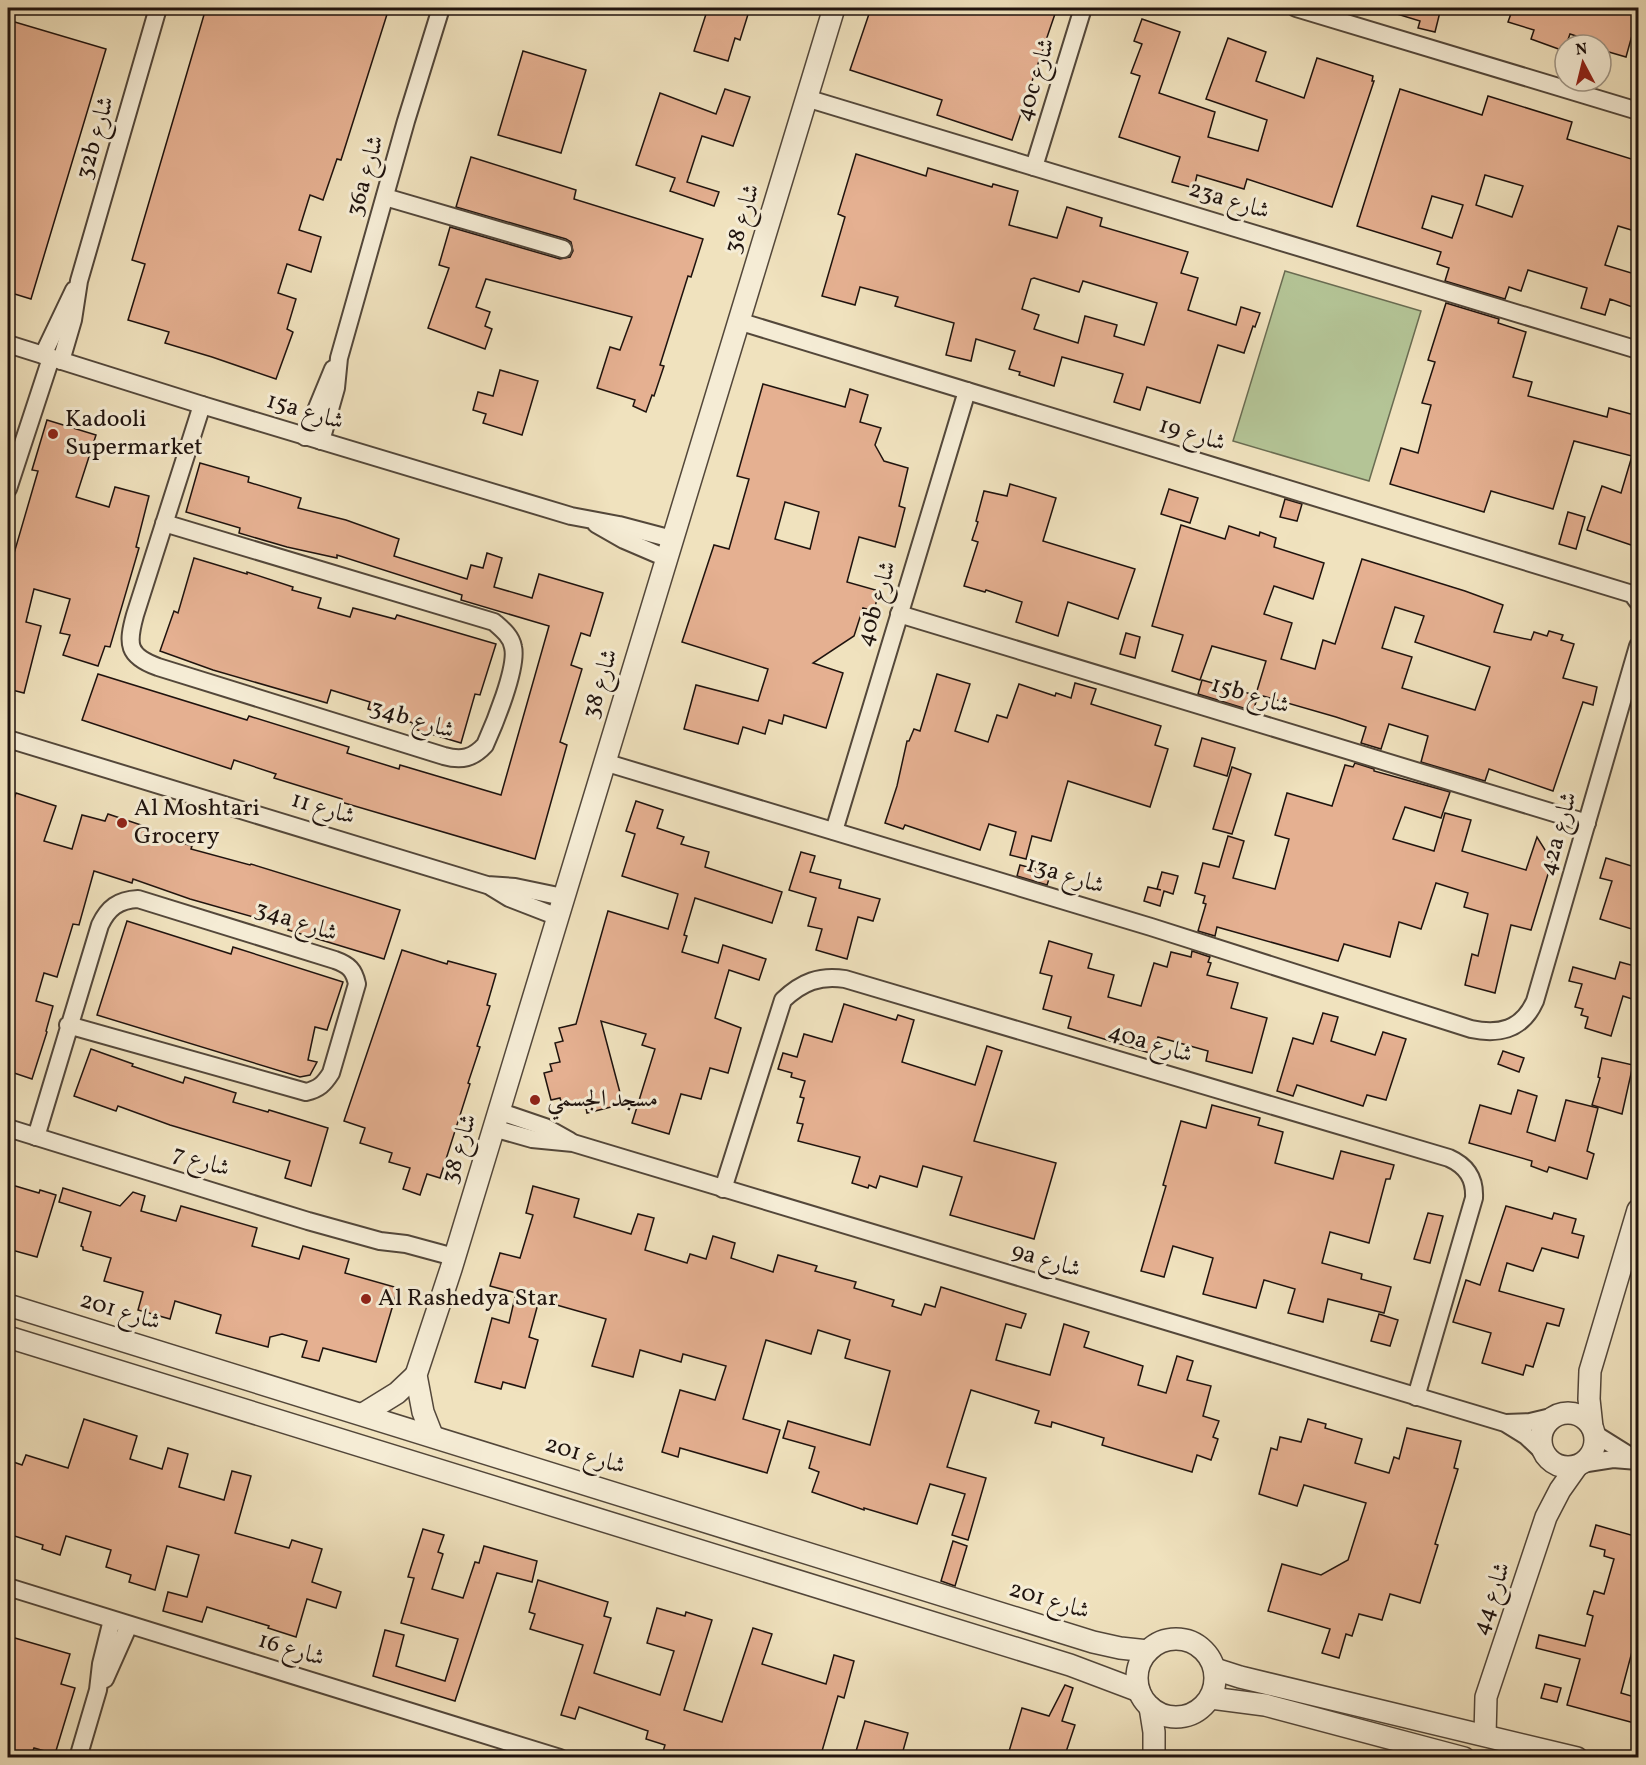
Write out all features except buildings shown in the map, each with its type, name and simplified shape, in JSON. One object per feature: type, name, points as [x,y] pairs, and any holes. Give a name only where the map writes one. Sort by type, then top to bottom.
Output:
[{"type":"street","name":"32b شارع","points":[[9,482],[52,358],[64,308],[79,281],[158,8]]},
{"type":"street","name":"36a شارع","points":[[313,439],[325,384],[339,358],[441,8]]},
{"type":"street","name":"شارع 38","points":[[432,1435],[423,1412],[416,1375],[496,1120],[834,8]]},
{"type":"street","name":"40c شارع","points":[[1034,167],[1083,8]]},
{"type":"street","points":[[1296,8],[1638,111]]},
{"type":"street","name":"23a شارع","points":[[806,98],[1638,350]]},
{"type":"street","points":[[385,197],[563,249]]},
{"type":"street","name":"شارع 19","points":[[738,321],[1635,598]]},
{"type":"street","name":"15a شارع","points":[[8,344],[313,439],[591,520],[624,540],[669,548]]},
{"type":"street","name":"40b شارع","points":[[834,831],[966,391]]},
{"type":"street","name":"34b شارع","points":[[164,523],[494,622],[506,632],[513,646],[515,661],[485,745],[477,754],[455,759],[142,662],[131,649],[130,634],[164,523],[201,405]]},
{"type":"street","name":"15b شارع","points":[[899,614],[1587,824]]},
{"type":"street","name":"42a شارع","points":[[1512,1028],[1526,1017],[1535,1001],[1638,646]]},
{"type":"street","name":"شارع 11","points":[[8,739],[487,885],[509,898],[561,907]]},
{"type":"street","name":"13a شارع","points":[[604,762],[1151,927],[1470,1029],[1491,1032],[1512,1028]]},
{"type":"street","name":"34a شارع","points":[[36,1137],[68,1025],[100,925],[106,913],[126,899],[138,898],[346,964],[354,973],[357,984],[331,1072],[317,1089],[306,1092],[68,1025]]},
{"type":"street","name":"40a شارع","points":[[723,1189],[783,1000],[801,985],[823,978],[845,979],[1449,1158],[1465,1168],[1470,1175],[1474,1198],[1416,1396]]},
{"type":"street","name":"9a شارع","points":[[496,1120],[534,1122],[573,1143],[1505,1424],[1526,1436],[1546,1455]]},
{"type":"street","name":"شارع 7","points":[[8,1128],[380,1241],[401,1253],[452,1263]]},
{"type":"street","points":[[1579,1465],[1587,1460],[1594,1447],[1589,1399],[1590,1371],[1638,1210]]},
{"type":"street","name":"شارع 201","points":[[8,1305],[1093,1642],[1148,1651]]},
{"type":"street","points":[[8,1337],[1070,1665],[1144,1699],[1164,1716],[1180,1718],[1197,1712],[1211,1698],[1216,1679],[1215,1668],[1206,1652],[1191,1641],[1173,1639],[1163,1641],[1148,1651],[1139,1666],[1137,1674],[1144,1699],[1154,1732],[1154,1758]]},
{"type":"street","points":[[1590,1371],[1559,1414],[1545,1425],[1542,1432],[1542,1446],[1546,1455],[1559,1465],[1579,1465],[1613,1460],[1638,1461]]},
{"type":"street","name":"شارع 38","points":[[363,1414],[397,1393],[416,1375]]},
{"type":"street","points":[[1559,1414],[1576,1413],[1583,1416],[1594,1430],[1638,1461]]},
{"type":"street","name":"9a شارع","points":[[1505,1424],[1530,1422],[1559,1414]]},
{"type":"street","name":"شارع 44","points":[[1546,1455],[1548,1503],[1546,1517]]},
{"type":"street","name":"شارع 44","points":[[1485,1735],[1486,1697],[1546,1517],[1560,1490],[1579,1465]]},
{"type":"street","name":"شارع 16","points":[[8,1587],[560,1758]]},
{"type":"street","points":[[78,1758],[98,1690],[101,1664],[112,1620]]},
{"type":"street","points":[[98,1690],[107,1676],[129,1625]]},
{"type":"street","points":[[1215,1668],[1240,1677],[1577,1758]]},
{"type":"street","name":"شارع 44","points":[[1460,1729],[1486,1697]]},
{"type":"street","points":[[1211,1698],[1265,1705],[1464,1758]]},
{"type":"street","points":[[1154,1758],[1180,1718]]},
{"type":"green space","points":[[1285,271],[1421,311],[1369,481],[1233,441]]},
{"type":"place","name":"Kadooli Supermarket","points":[[53,434]]},
{"type":"place","name":"Al Moshtari Grocery","points":[[122,823]]},
{"type":"place","name":"مسجد الجسمي","points":[[535,1100]]},
{"type":"place","name":"Al Rashedya Star","points":[[366,1299]]}]
